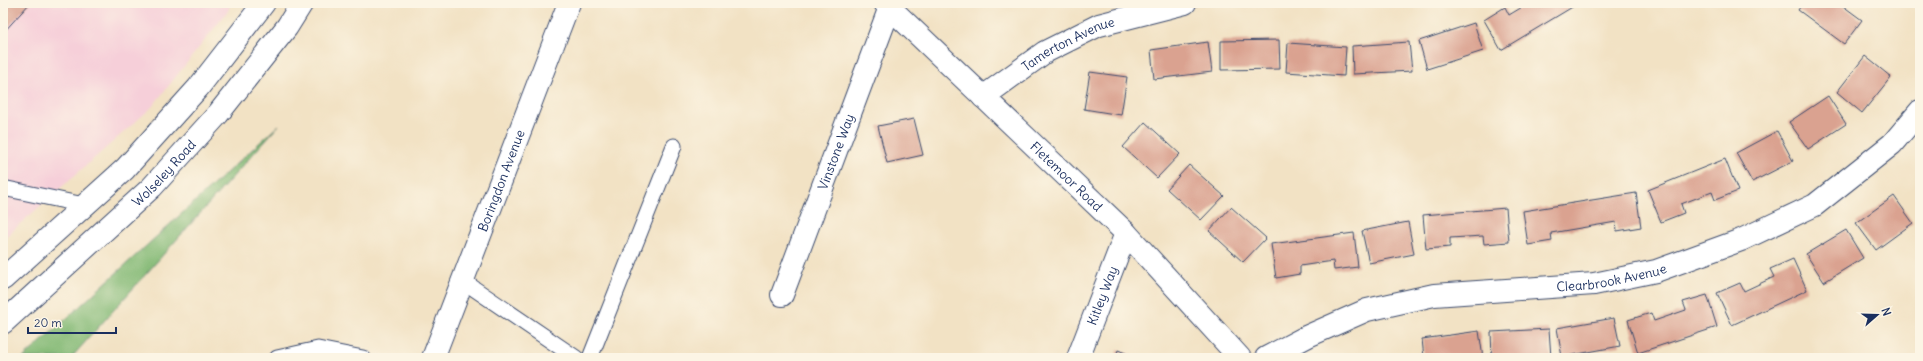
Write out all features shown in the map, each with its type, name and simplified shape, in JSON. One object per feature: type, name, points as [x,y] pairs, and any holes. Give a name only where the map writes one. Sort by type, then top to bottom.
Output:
[{"type":"street","points":[[3,279],[125,168],[198,88],[264,3]]},
{"type":"street","name":"Wolseley Road","points":[[3,322],[152,187],[218,114],[287,28],[302,3]]},
{"type":"street","name":"Boringdon Avenue","points":[[433,358],[569,3]]},
{"type":"street","name":"Tamerton Avenue","points":[[983,97],[1045,52],[1099,25],[1186,3]]},
{"type":"street","name":"Fletemoor Road","points":[[887,5],[1126,233],[1240,358]]},
{"type":"street","name":"Vinstone Way","points":[[782,296],[887,5]]},
{"type":"street","name":"Clearbrook Avenue","points":[[1266,358],[1308,336],[1367,310],[1434,295],[1594,284],[1656,271],[1741,240],[1815,205],[1892,144],[1920,111]]},
{"type":"street","name":"Kitley Way","points":[[1078,358],[1126,233]]},
{"type":"lane","points":[[590,358],[674,146]]},
{"type":"lane","points":[[3,188],[84,205]]},
{"type":"lane","points":[[463,281],[576,358]]},
{"type":"lane","points":[[277,358],[318,349],[363,358]]},
{"type":"shaded area","points":[[3,3],[231,3],[228,11],[151,108],[3,239]]},
{"type":"green space","points":[[279,125],[71,358],[23,358]]},
{"type":"building","points":[[3,3],[30,3],[3,33]]},
{"type":"building","points":[[1529,3],[1579,3],[1501,50],[1484,20],[1505,7],[1509,15]]},
{"type":"building","points":[[1803,3],[1839,3],[1862,20],[1844,44],[1798,10]]},
{"type":"building","points":[[1474,23],[1483,51],[1427,69],[1419,41]]},
{"type":"building","points":[[1279,40],[1280,69],[1221,70],[1221,41]]},
{"type":"building","points":[[1208,42],[1212,72],[1154,79],[1151,50]]},
{"type":"building","points":[[1409,42],[1412,71],[1353,74],[1352,46]]},
{"type":"building","points":[[1288,43],[1346,47],[1344,76],[1286,72]]},
{"type":"building","points":[[1865,56],[1891,77],[1862,113],[1837,92]]},
{"type":"building","points":[[1090,72],[1127,77],[1121,115],[1084,109]]},
{"type":"building","points":[[1828,96],[1846,124],[1808,149],[1789,122]]},
{"type":"building","points":[[914,119],[923,155],[887,163],[878,126]]},
{"type":"building","points":[[1145,122],[1180,154],[1157,178],[1123,147]]},
{"type":"building","points":[[1777,131],[1793,161],[1752,182],[1736,153]]},
{"type":"building","points":[[1725,159],[1738,191],[1715,200],[1712,192],[1681,204],[1684,213],[1661,222],[1648,190]]},
{"type":"building","points":[[1189,165],[1224,196],[1201,220],[1167,189]]},
{"type":"building","points":[[1636,193],[1641,227],[1617,231],[1616,222],[1551,233],[1552,241],[1528,245],[1523,211]]},
{"type":"building","points":[[1894,196],[1913,223],[1876,250],[1856,223]]},
{"type":"building","points":[[1231,207],[1266,238],[1243,262],[1209,231]]},
{"type":"building","points":[[1506,208],[1509,242],[1484,244],[1483,236],[1450,238],[1450,247],[1426,249],[1423,215]]},
{"type":"building","points":[[1408,222],[1414,254],[1369,263],[1362,231]]},
{"type":"building","points":[[1846,230],[1863,258],[1824,282],[1806,254]]},
{"type":"building","points":[[1354,233],[1358,267],[1334,270],[1333,261],[1300,266],[1300,274],[1276,278],[1271,244]]},
{"type":"building","points":[[1793,259],[1807,290],[1732,325],[1717,293],[1740,283],[1744,291],[1774,277],[1770,269]]},
{"type":"building","points":[[1707,295],[1717,327],[1638,353],[1628,320],[1651,313],[1654,321],[1686,310],[1683,302]]},
{"type":"building","points":[[1614,318],[1620,346],[1562,357],[1557,328]]},
{"type":"building","points":[[1549,329],[1551,358],[1492,358],[1491,332]]},
{"type":"building","points":[[1479,331],[1483,358],[1424,358],[1422,339]]},
{"type":"building","points":[[1118,350],[1138,358],[1115,358]]}]
